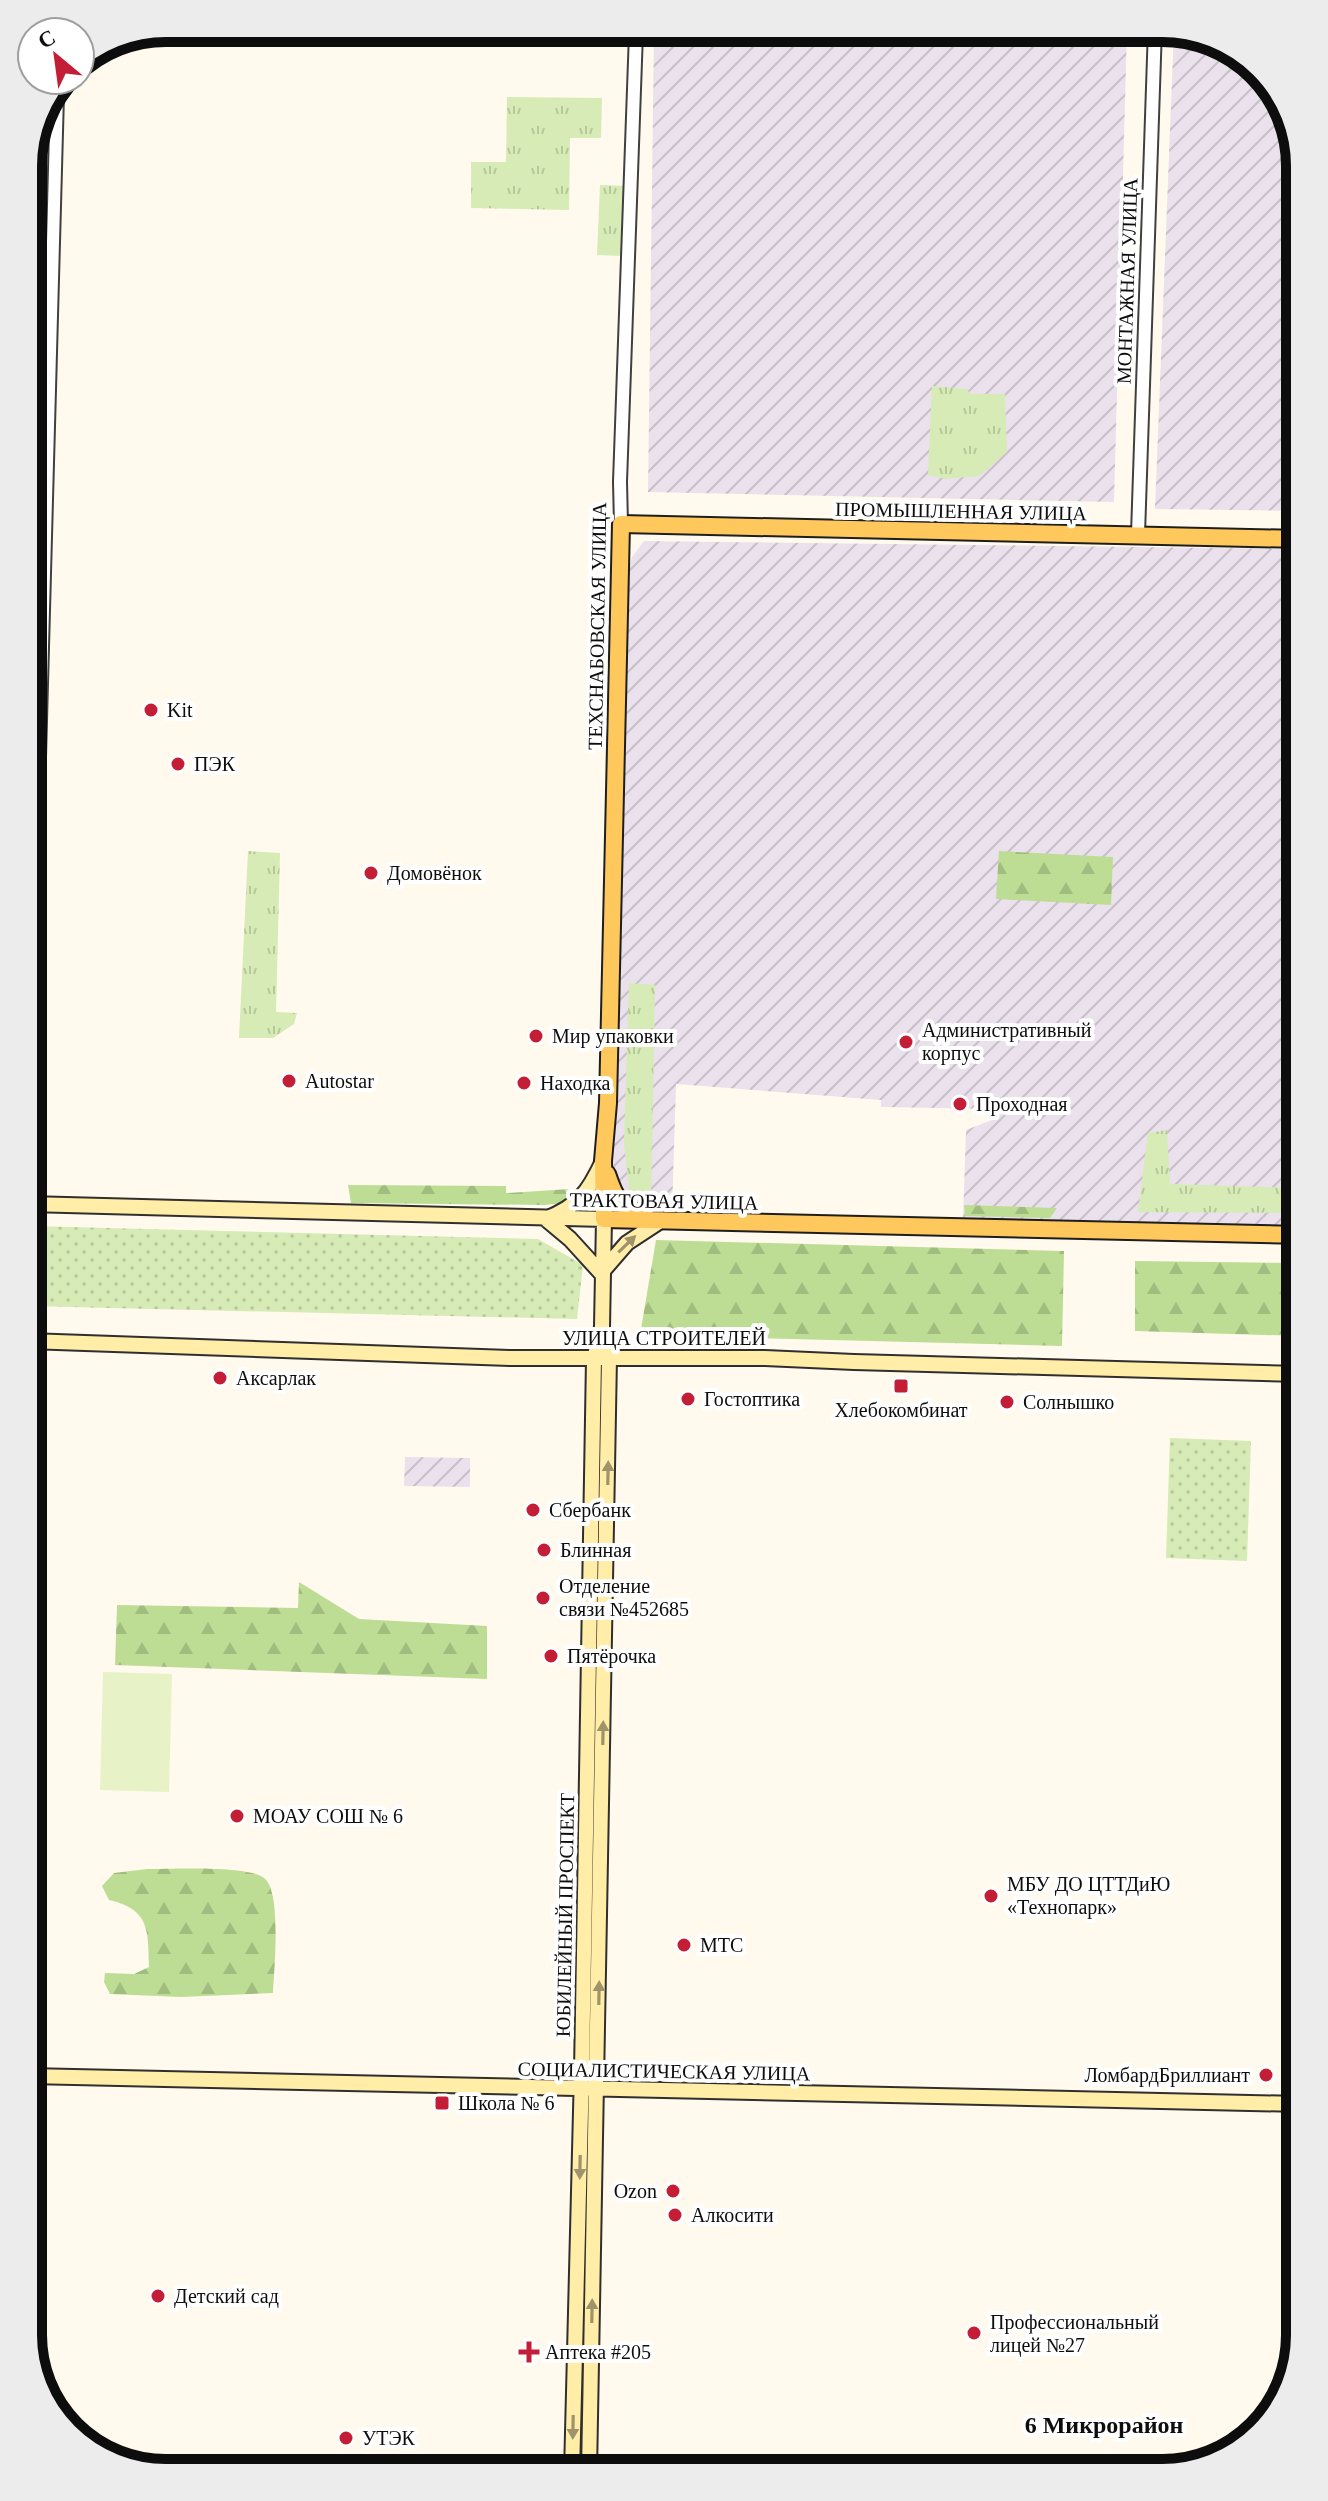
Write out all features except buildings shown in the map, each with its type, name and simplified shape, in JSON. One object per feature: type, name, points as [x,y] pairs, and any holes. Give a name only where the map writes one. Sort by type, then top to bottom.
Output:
[{"type":"main road","name":"ПРОМЫШЛЕННАЯ УЛИЦА","points":[[621,524],[1286,539]]},
{"type":"main road","name":"ТЕХСНАБОВСКАЯ УЛИЦА","points":[[604,1219],[603,1161],[608,1103],[621,524]]},
{"type":"main road","points":[[601,1273],[570,1239],[546,1219],[567,1210],[581,1199],[603,1161]]},
{"type":"main road","points":[[603,1161],[620,1203],[630,1211],[659,1222]]},
{"type":"main road","name":"ТРАКТОВАЯ УЛИЦА","points":[[42,1204],[659,1222],[1286,1235]]},
{"type":"main road","points":[[589,2459],[597,2089],[601,1273],[604,1219]]},
{"type":"main road","points":[[601,1273],[627,1243],[659,1222]]},
{"type":"main road","name":"УЛИЦА СТРОИТЕЛЕЙ","points":[[42,1341],[510,1358],[765,1358],[1286,1374]]},
{"type":"main road","name":"ЮБИЛЕЙНЫЙ ПРОСПЕКТ","points":[[572,2459],[602,1358]]},
{"type":"main road","name":"СОЦИАЛИСТИЧЕСКАЯ УЛИЦА","points":[[42,2076],[1286,2104]]},
{"type":"street","name":"ТЕХСНАБОВСКАЯ УЛИЦА","points":[[621,524],[636,42]]},
{"type":"street","name":"МОНТАЖНАЯ УЛИЦА","points":[[1138,534],[1155,42]]},
{"type":"street","points":[[42,665],[57,108]]},
{"type":"shaded area","points":[[654,42],[1127,42],[1114,502],[648,492]]},
{"type":"shaded area","points":[[1173,42],[1217,55],[1250,78],[1277,119],[1284,142],[1286,511],[1155,509]]},
{"type":"shaded area","points":[[644,541],[1286,549],[1286,1229],[963,1219],[966,1130],[992,1120],[992,1109],[881,1107],[881,1100],[676,1084],[672,1212],[644,1212],[627,1205],[613,1172],[624,587],[632,557]]},
{"type":"shaded area","points":[[405,1457],[470,1458],[470,1487],[404,1486]]},
{"type":"green space","points":[[507,97],[602,98],[601,138],[570,138],[569,210],[471,208],[471,162],[506,162]]},
{"type":"green space","points":[[600,185],[627,186],[624,256],[597,255]]},
{"type":"green space","points":[[932,386],[967,389],[970,394],[1005,394],[1007,452],[979,476],[945,479],[928,475]]},
{"type":"green space","points":[[248,851],[280,853],[276,1012],[297,1013],[294,1024],[273,1038],[239,1038]]},
{"type":"green space","points":[[999,851],[1113,857],[1111,905],[996,899]]},
{"type":"green space","points":[[629,983],[655,985],[651,1203],[636,1202],[629,1189],[624,1143]]},
{"type":"green space","points":[[1167,1130],[1170,1184],[1286,1188],[1286,1213],[1138,1212],[1148,1133]]},
{"type":"green space","points":[[348,1185],[506,1186],[506,1193],[570,1189],[563,1203],[545,1205],[351,1203]]},
{"type":"green space","points":[[964,1205],[1057,1208],[1050,1218],[965,1216]]},
{"type":"green space","points":[[42,1226],[538,1239],[583,1265],[577,1319],[42,1306]]},
{"type":"green space","points":[[656,1240],[1064,1251],[1062,1346],[640,1335]]},
{"type":"green space","points":[[1135,1261],[1286,1263],[1286,1336],[1135,1331]]},
{"type":"green space","points":[[1170,1438],[1251,1441],[1247,1561],[1166,1558]]},
{"type":"green space","points":[[299,1582],[359,1619],[487,1626],[487,1679],[115,1665],[117,1605],[298,1608]]},
{"type":"green space","points":[[103,1672],[172,1674],[169,1792],[100,1790]]},
{"type":"green space","points":[[147,1869],[226,1869],[264,1878],[270,1886],[275,1914],[273,1993],[181,1997],[110,1994],[104,1982],[105,1973],[134,1974],[149,1967],[148,1943],[144,1923],[139,1916],[132,1909],[109,1900],[102,1886],[114,1873]]},
{"type":"place","name":"Kit","points":[[151,710]]},
{"type":"place","name":"ПЭК","points":[[178,764]]},
{"type":"place","name":"Домовёнок","points":[[371,873]]},
{"type":"place","name":"Мир упаковки","points":[[536,1036]]},
{"type":"place","name":"Административный корпус","points":[[906,1042]]},
{"type":"place","name":"Autostar","points":[[289,1081]]},
{"type":"place","name":"Находка","points":[[524,1083]]},
{"type":"place","name":"Проходная","points":[[960,1104]]},
{"type":"place","name":"Аксарлак","points":[[220,1378]]},
{"type":"place","name":"Хлебокомбинат","points":[[901,1386]]},
{"type":"place","name":"Гостоптика","points":[[688,1399]]},
{"type":"place","name":"Солнышко","points":[[1007,1402]]},
{"type":"place","name":"Сбербанк","points":[[533,1510]]},
{"type":"place","name":"Блинная","points":[[544,1550]]},
{"type":"place","name":"Отделение связи №452685","points":[[543,1598]]},
{"type":"place","name":"Пятёрочка","points":[[551,1656]]},
{"type":"place","name":"МОАУ СОШ № 6","points":[[237,1816]]},
{"type":"place","name":"МБУ ДО ЦТТДиЮ «Технопарк»","points":[[991,1896]]},
{"type":"place","name":"МТС","points":[[684,1945]]},
{"type":"place","name":"ЛомбардБриллиант","points":[[1266,2075]]},
{"type":"place","name":"Школа № 6","points":[[442,2103]]},
{"type":"place","name":"Ozon","points":[[673,2191]]},
{"type":"place","name":"Алкосити","points":[[675,2215]]},
{"type":"place","name":"Детский сад","points":[[158,2296]]},
{"type":"place","name":"Профессиональный лицей №27","points":[[974,2333]]},
{"type":"place","name":"Аптека #205","points":[[529,2352]]},
{"type":"place","name":"УТЭК","points":[[346,2438]]},
{"type":"district","name":"6 Микрорайон","points":[[1104,2425]]}]
